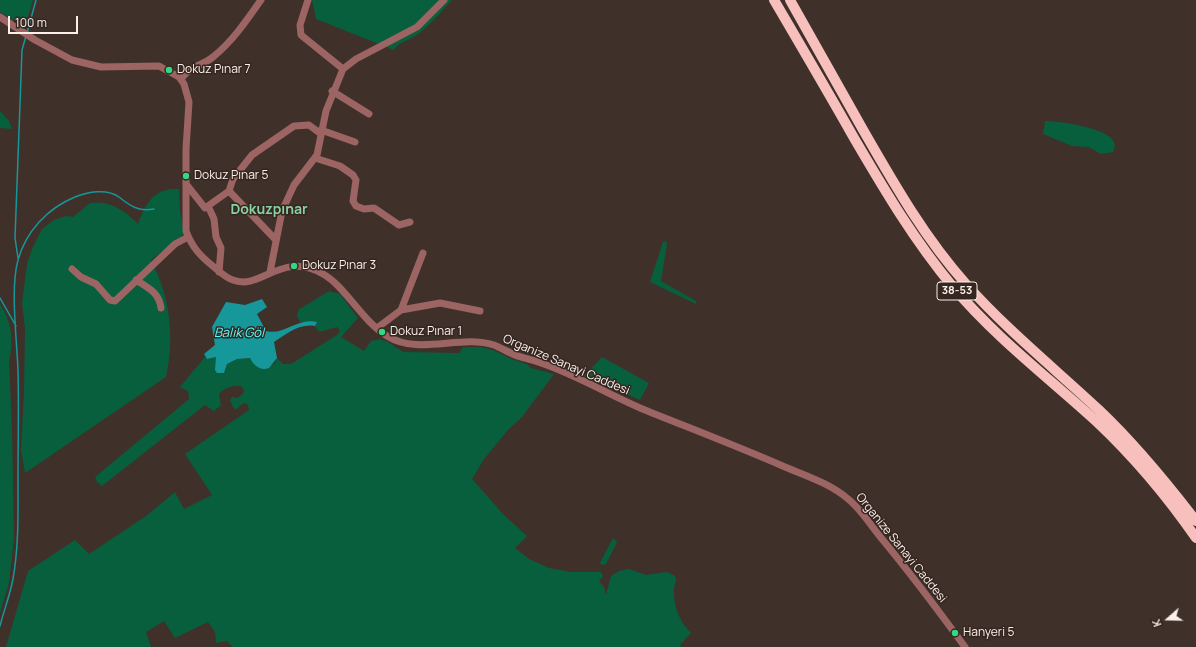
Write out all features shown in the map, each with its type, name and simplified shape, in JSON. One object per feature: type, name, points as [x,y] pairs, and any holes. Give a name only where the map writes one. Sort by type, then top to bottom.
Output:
[{"type":"highway","name":"38-53","points":[[774,0],[889,197],[917,242],[954,288],[995,331],[1098,423],[1141,468],[1178,513],[1196,538]]},
{"type":"highway","name":"38-53","points":[[790,0],[896,188],[928,235],[965,283],[1006,326],[1100,411],[1128,439],[1164,480],[1196,521]]},
{"type":"street","points":[[0,17],[35,40],[72,60],[102,67],[159,66],[170,70],[181,79],[193,66],[212,58],[225,46],[261,0]]},
{"type":"street","points":[[308,0],[300,25],[301,35],[343,69]]},
{"type":"street","points":[[270,272],[275,238],[282,211],[291,192],[315,158],[320,145],[321,132],[332,91],[343,69],[356,59],[417,27],[430,16],[444,0]]},
{"type":"street","name":"Organize Sanayi Caddesi","points":[[181,79],[188,93],[189,102],[186,231],[198,254],[220,272],[233,280],[240,282],[255,280],[270,272],[294,266],[310,267],[325,274],[338,286],[360,313],[387,336],[399,342],[413,344],[479,342],[495,346],[516,356],[538,362],[622,401],[837,490],[850,500],[881,538],[965,647]]},
{"type":"street","points":[[332,91],[369,114]]},
{"type":"street","points":[[186,184],[205,208],[229,191],[233,179],[252,155],[294,126],[309,125],[321,132],[355,142]]},
{"type":"street","points":[[315,158],[340,166],[353,175],[356,180],[353,201],[356,206],[364,209],[374,208],[399,225],[410,222]]},
{"type":"street","points":[[229,191],[275,238]]},
{"type":"street","points":[[208,206],[214,219],[216,237],[221,248],[220,272]]},
{"type":"street","points":[[72,269],[81,277],[96,284],[112,301],[119,299],[136,280],[175,244],[188,237]]},
{"type":"street","points":[[401,310],[423,253]]},
{"type":"street","points":[[136,280],[158,296],[161,308]]},
{"type":"street","points":[[378,328],[401,310],[445,303],[480,311]]},
{"type":"green space","points":[[0,0],[33,0],[25,27],[0,12]]},
{"type":"green space","points":[[312,0],[452,0],[425,28],[412,38],[403,42],[394,50],[316,19]]},
{"type":"green space","points":[[0,111],[9,121],[12,129],[0,128]]},
{"type":"green space","points":[[1045,121],[1076,125],[1101,132],[1110,137],[1115,144],[1113,152],[1101,154],[1089,147],[1072,146],[1043,134]]},
{"type":"green space","points":[[179,189],[180,210],[184,234],[151,260],[163,288],[169,317],[170,347],[166,377],[25,473],[21,450],[25,328],[22,303],[27,264],[32,249],[42,229],[54,220],[66,216],[73,217],[90,203],[97,202],[122,210],[138,224],[146,206],[154,196],[165,190]]},
{"type":"green space","points":[[666,241],[667,244],[661,281],[696,301],[696,304],[650,282],[663,242]]},
{"type":"green space","points":[[329,291],[340,294],[358,318],[341,337],[364,351],[371,341],[380,339],[388,342],[403,352],[459,353],[463,347],[481,347],[493,350],[514,360],[527,364],[531,368],[554,374],[522,417],[509,429],[484,459],[472,479],[504,515],[527,536],[515,548],[529,559],[549,568],[571,572],[601,572],[603,576],[599,581],[604,587],[606,595],[611,576],[619,571],[629,569],[646,575],[667,572],[675,576],[676,581],[674,595],[676,607],[680,618],[691,633],[680,645],[681,647],[233,647],[227,641],[216,643],[215,632],[208,622],[175,638],[164,621],[146,632],[151,647],[6,647],[28,571],[75,540],[89,554],[146,516],[175,492],[184,509],[212,495],[185,454],[249,410],[248,405],[244,403],[235,410],[230,401],[232,397],[237,398],[243,394],[244,390],[241,386],[229,387],[224,390],[219,394],[221,405],[214,411],[205,405],[102,486],[97,482],[95,477],[189,399],[188,391],[180,387],[205,357],[207,359],[216,357],[222,374],[225,372],[227,364],[237,359],[250,358],[257,367],[264,369],[275,363],[277,358],[283,364],[291,364],[337,335],[340,331],[337,327],[319,332],[315,326],[317,322],[300,322],[297,316],[298,310]]},
{"type":"green space","points":[[0,304],[7,318],[12,339],[9,361],[14,538],[9,583],[0,613]]},
{"type":"green space","points":[[602,357],[649,383],[640,400],[584,376]]},
{"type":"green space","points":[[613,538],[617,542],[606,564],[602,565],[600,563]]},
{"type":"water","name":"Balık Göl","points":[[262,299],[267,307],[257,314],[266,331],[279,331],[303,322],[317,322],[315,326],[309,325],[293,330],[274,342],[277,358],[269,368],[263,369],[258,367],[250,358],[237,359],[227,364],[224,373],[217,373],[215,370],[216,357],[207,359],[204,354],[215,345],[212,327],[226,302],[245,305]]},
{"type":"waterway","points":[[27,33],[36,0]]},
{"type":"waterway","points":[[18,258],[15,238],[22,50],[26,36]]},
{"type":"waterway","points":[[0,626],[13,579],[17,541],[18,371],[14,285],[18,260],[22,249],[32,230],[47,214],[56,207],[80,195],[91,192],[109,192],[135,208],[144,210],[154,209]]},
{"type":"waterway","points":[[0,298],[16,326]]},
{"type":"place","name":"Dokuz Pınar 7","points":[[169,70]]},
{"type":"place","name":"Dokuz Pınar 5","points":[[186,176]]},
{"type":"place","name":"Dokuz Pınar 3","points":[[294,266]]},
{"type":"place","name":"Dokuz Pınar 1","points":[[382,332]]},
{"type":"place","name":"Hanyeri 5","points":[[955,633]]},
{"type":"district","name":"Dokuzpınar","points":[[269,210]]}]
